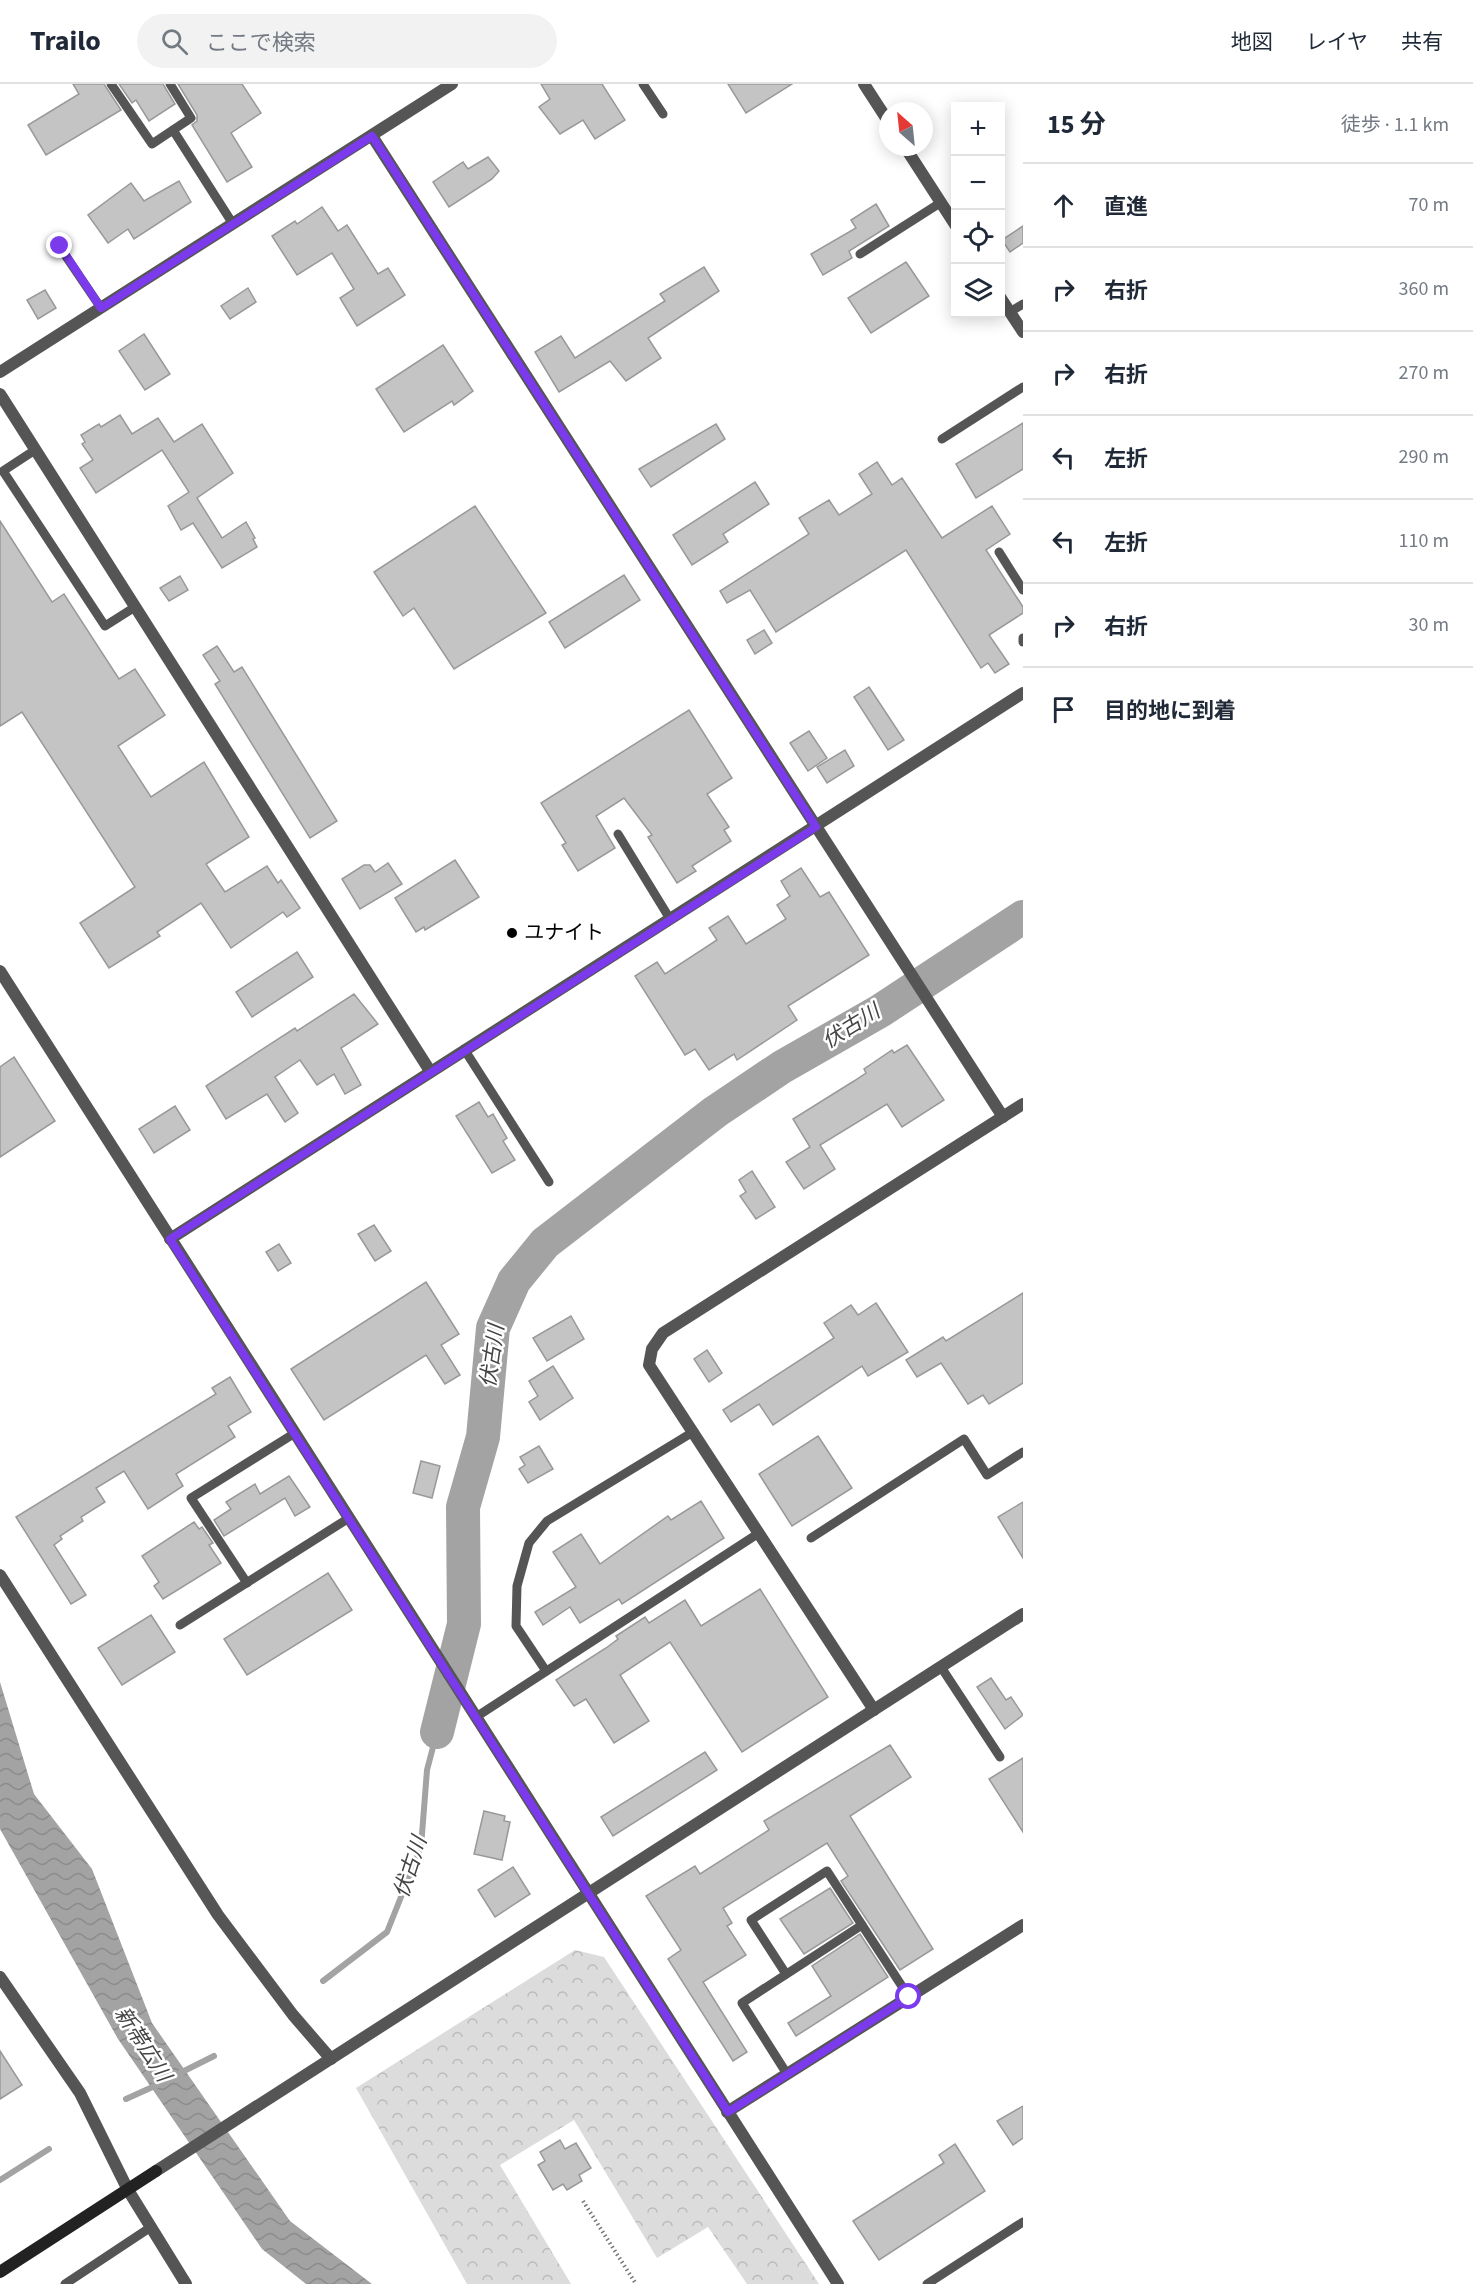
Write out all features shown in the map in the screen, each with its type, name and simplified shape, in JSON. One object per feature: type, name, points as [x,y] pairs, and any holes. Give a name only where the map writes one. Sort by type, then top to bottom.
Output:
[{"type":"street","points":[[0,372],[452,84]]},
{"type":"street","points":[[864,84],[879,107]]},
{"type":"street","points":[[372,136],[1003,1117]]},
{"type":"street","points":[[911,156],[951,218]]},
{"type":"street","points":[[1005,304],[1023,332]]},
{"type":"street","points":[[0,394],[429,1071]]},
{"type":"street","points":[[170,1239],[429,1071],[816,827],[1023,693]]},
{"type":"street","points":[[0,971],[838,2284]]},
{"type":"street","points":[[874,1710],[649,1365],[652,1348],[663,1333],[1023,1104]]},
{"type":"street","points":[[0,1575],[218,1915],[293,2015],[331,2059]]},
{"type":"street","points":[[0,2272],[1023,1614]]},
{"type":"street","points":[[728,2112],[1023,1925]]},
{"type":"street","points":[[0,1977],[80,2093],[128,2190],[151,2227],[180,2282]]},
{"type":"lane","points":[[111,84],[152,144],[191,118],[170,84]]},
{"type":"lane","points":[[644,84],[663,114]]},
{"type":"lane","points":[[173,130],[233,224]]},
{"type":"lane","points":[[860,254],[940,202]]},
{"type":"lane","points":[[60,246],[101,308]]},
{"type":"lane","points":[[1010,312],[1023,303]]},
{"type":"lane","points":[[942,439],[1023,387]]},
{"type":"lane","points":[[36,450],[3,471],[105,626],[135,607]]},
{"type":"lane","points":[[999,552],[1023,590]]},
{"type":"lane","points":[[618,834],[670,919]]},
{"type":"lane","points":[[464,1049],[549,1182]]},
{"type":"lane","points":[[546,1671],[516,1626],[517,1586],[529,1543],[547,1521],[693,1432]]},
{"type":"lane","points":[[247,1583],[191,1498],[295,1433]]},
{"type":"lane","points":[[812,1538],[964,1439],[987,1475],[1023,1452]]},
{"type":"lane","points":[[180,1625],[349,1518]]},
{"type":"lane","points":[[474,1714],[546,1671],[759,1533]]},
{"type":"lane","points":[[941,1667],[1000,1757]]},
{"type":"lane","points":[[786,1974],[751,1920],[827,1871],[909,1997]]},
{"type":"lane","points":[[787,2074],[742,2003],[862,1925]]},
{"type":"lane","points":[[927,2284],[1023,2222]]},
{"type":"lane","points":[[65,2284],[151,2227]]},
{"type":"path","points":[[583,2201],[636,2284]]},
{"type":"green space","points":[[575,1950],[604,1957],[819,2284],[747,2284],[708,2227],[657,2258],[574,2120],[500,2165],[571,2284],[467,2284],[356,2088]]},
{"type":"water","name":"新帯広川","points":[[0,1682],[34,1794],[92,1869],[152,2023],[290,2221],[372,2284],[306,2284],[262,2249],[118,2039],[0,1829]]},
{"type":"building","points":[[73,84],[104,84],[121,110],[46,155],[28,125],[79,94]]},
{"type":"building","points":[[119,84],[163,84],[175,104],[149,121],[136,100],[132,103]]},
{"type":"building","points":[[178,84],[242,84],[261,113],[231,133],[252,167],[227,182],[192,125],[197,121],[197,115]]},
{"type":"building","points":[[541,84],[602,84],[625,120],[595,139],[583,120],[560,134],[539,107],[550,99]]},
{"type":"building","points":[[728,84],[792,84],[746,113]]},
{"type":"building","points":[[488,157],[499,171],[492,179],[449,207],[433,182],[463,162],[468,169]]},
{"type":"building","points":[[179,181],[191,202],[134,239],[128,229],[108,243],[88,215],[131,183],[144,201]]},
{"type":"building","points":[[876,204],[889,226],[849,251],[852,258],[823,275],[811,254],[856,228],[851,220]]},
{"type":"building","points":[[322,207],[338,231],[347,225],[378,274],[388,268],[405,295],[357,326],[340,298],[354,289],[332,253],[297,275],[272,236],[295,221],[297,224]]},
{"type":"building","points":[[1023,226],[1023,243],[1010,252],[1005,244],[1005,238]]},
{"type":"building","points":[[906,262],[929,296],[871,333],[848,298]]},
{"type":"building","points":[[704,267],[719,291],[648,338],[661,358],[626,381],[610,361],[559,392],[535,352],[561,336],[575,358],[665,301],[660,294]]},
{"type":"building","points":[[248,288],[256,302],[230,319],[221,306]]},
{"type":"building","points":[[45,290],[56,308],[38,319],[27,300]]},
{"type":"building","points":[[144,334],[170,374],[145,390],[119,351]]},
{"type":"building","points":[[443,345],[473,391],[454,405],[452,401],[404,432],[376,389]]},
{"type":"building","points":[[120,415],[132,434],[158,418],[174,442],[202,424],[233,473],[197,498],[222,538],[246,522],[257,547],[222,568],[193,523],[181,530],[168,506],[189,492],[162,450],[96,493],[80,468],[93,460],[82,444],[85,442],[81,435],[99,424],[101,427]]},
{"type":"building","points":[[1023,423],[1023,469],[976,498],[956,464]]},
{"type":"building","points":[[716,424],[725,439],[651,487],[639,469]]},
{"type":"building","points":[[877,462],[892,485],[902,478],[942,538],[992,506],[1010,534],[986,550],[1023,607],[1023,613],[989,635],[1009,664],[995,673],[988,663],[981,668],[906,550],[776,632],[750,590],[727,603],[720,591],[809,534],[799,518],[829,500],[839,515],[872,494],[859,474]]},
{"type":"building","points":[[755,482],[769,504],[723,534],[728,542],[692,565],[673,535]]},
{"type":"building","points":[[475,506],[546,613],[454,669],[414,608],[403,616],[374,572]]},
{"type":"building","points":[[0,521],[52,602],[64,594],[119,679],[135,669],[165,715],[118,746],[151,797],[204,762],[249,837],[206,864],[225,892],[267,866],[278,883],[281,880],[300,908],[287,917],[283,912],[231,948],[201,903],[157,932],[160,936],[109,968],[80,923],[135,887],[22,712],[0,726]]},
{"type":"building","points":[[624,575],[640,600],[565,648],[549,622]]},
{"type":"building","points":[[180,576],[188,590],[169,601],[160,588]]},
{"type":"building","points":[[764,630],[772,643],[755,654],[747,640]]},
{"type":"building","points":[[217,646],[234,672],[242,667],[337,821],[310,838],[215,684],[220,681],[203,655]]},
{"type":"building","points":[[869,687],[904,740],[888,750],[854,697]]},
{"type":"building","points":[[689,710],[732,778],[707,794],[729,827],[724,830],[731,841],[692,866],[696,871],[677,883],[648,837],[652,835],[624,798],[596,816],[615,848],[578,871],[562,845],[566,843],[541,803]]},
{"type":"building","points":[[809,731],[827,758],[808,771],[790,743]]},
{"type":"building","points":[[845,750],[854,766],[827,783],[817,767]]},
{"type":"building","points":[[455,860],[479,897],[425,930],[424,927],[416,932],[395,898]]},
{"type":"building","points":[[388,863],[402,884],[360,909],[342,879],[364,865],[370,865],[375,872]]},
{"type":"building","points":[[801,868],[820,897],[829,892],[869,955],[788,1006],[797,1020],[737,1060],[734,1054],[709,1070],[695,1049],[685,1055],[635,976],[657,962],[665,974],[717,940],[709,928],[728,916],[746,944],[786,919],[777,905],[790,896],[781,881]]},
{"type":"building","points":[[297,952],[313,977],[252,1017],[236,992]]},
{"type":"building","points":[[354,994],[378,1024],[341,1048],[361,1085],[345,1094],[334,1074],[317,1085],[300,1060],[275,1077],[298,1113],[285,1122],[267,1094],[226,1119],[206,1086],[295,1028],[297,1031]]},
{"type":"building","points":[[907,1045],[944,1100],[902,1127],[887,1104],[820,1145],[835,1169],[804,1189],[786,1162],[810,1147],[793,1119],[866,1073],[864,1069],[892,1050],[894,1053]]},
{"type":"building","points":[[14,1057],[55,1121],[0,1157],[0,1067]]},
{"type":"building","points":[[479,1102],[488,1117],[493,1114],[507,1138],[503,1141],[515,1160],[492,1173],[456,1116]]},
{"type":"building","points":[[175,1106],[190,1130],[154,1153],[139,1129]]},
{"type":"building","points":[[752,1171],[775,1207],[756,1219],[740,1196],[746,1192],[739,1180]]},
{"type":"building","points":[[374,1225],[391,1251],[375,1261],[358,1234]]},
{"type":"building","points":[[279,1244],[291,1263],[278,1271],[266,1252]]},
{"type":"building","points":[[426,1282],[459,1334],[441,1345],[460,1375],[445,1384],[426,1355],[324,1420],[291,1369]]},
{"type":"building","points":[[1023,1293],[1023,1383],[989,1404],[983,1395],[968,1404],[941,1363],[917,1377],[906,1360],[943,1337],[946,1341]]},
{"type":"building","points":[[876,1303],[908,1352],[868,1376],[862,1366],[773,1425],[759,1404],[731,1422],[723,1410],[834,1338],[824,1323],[851,1305],[858,1315]]},
{"type":"building","points":[[571,1316],[584,1339],[547,1361],[533,1338]]},
{"type":"building","points":[[707,1350],[722,1373],[709,1382],[694,1359]]},
{"type":"building","points":[[553,1366],[573,1398],[540,1420],[529,1402],[538,1396],[529,1381]]},
{"type":"building","points":[[230,1377],[251,1412],[228,1426],[235,1437],[176,1474],[183,1486],[148,1509],[124,1471],[96,1488],[105,1502],[81,1517],[83,1521],[60,1536],[62,1539],[54,1545],[86,1595],[71,1604],[16,1517],[216,1394],[212,1388]]},
{"type":"building","points":[[818,1436],[852,1488],[792,1526],[759,1474]]},
{"type":"building","points":[[539,1446],[553,1469],[528,1483],[519,1469],[525,1465],[520,1457]]},
{"type":"building","points":[[421,1461],[440,1466],[432,1498],[413,1493]]},
{"type":"building","points":[[289,1476],[310,1507],[295,1516],[285,1498],[224,1536],[214,1520],[231,1509],[226,1502],[255,1484],[260,1494]]},
{"type":"building","points":[[701,1501],[724,1538],[622,1604],[619,1599],[580,1623],[570,1607],[543,1625],[535,1612],[576,1587],[553,1552],[581,1534],[600,1564],[668,1516],[671,1520]]},
{"type":"building","points":[[1023,1502],[1023,1558],[998,1517]]},
{"type":"building","points":[[194,1522],[199,1529],[202,1527],[213,1543],[209,1545],[221,1563],[163,1599],[154,1586],[159,1582],[142,1556]]},
{"type":"building","points":[[328,1573],[352,1610],[247,1675],[224,1639]]},
{"type":"building","points":[[760,1589],[828,1697],[742,1752],[670,1642],[620,1675],[649,1721],[614,1743],[586,1699],[574,1706],[556,1680],[606,1648],[618,1639],[616,1636],[645,1617],[649,1623],[685,1600],[701,1626]]},
{"type":"building","points":[[151,1615],[175,1652],[122,1685],[98,1648]]},
{"type":"building","points":[[991,1678],[1006,1700],[1011,1697],[1023,1715],[1005,1729],[977,1687]]},
{"type":"building","points":[[890,1745],[911,1777],[850,1816],[933,1949],[900,1970],[841,1881],[848,1876],[827,1843],[723,1908],[732,1923],[727,1926],[746,1955],[703,1982],[747,2052],[733,2061],[668,1959],[681,1950],[646,1896],[695,1866],[700,1874],[769,1830],[764,1821]]},
{"type":"building","points":[[705,1752],[717,1770],[613,1836],[601,1817]]},
{"type":"building","points":[[1023,1758],[1023,1832],[989,1779]]},
{"type":"building","points":[[484,1811],[505,1816],[504,1821],[510,1822],[502,1860],[474,1854]]},
{"type":"building","points":[[513,1867],[530,1894],[495,1917],[478,1890]]},
{"type":"building","points":[[830,1888],[853,1923],[804,1954],[780,1919]]},
{"type":"building","points":[[860,1934],[888,1977],[796,2036],[788,2023],[831,1996],[812,1966]]},
{"type":"building","points":[[0,2051],[22,2085],[0,2099]]},
{"type":"building","points":[[1023,2106],[1023,2138],[1013,2145],[997,2121]]},
{"type":"building","points":[[560,2140],[565,2149],[576,2143],[591,2168],[579,2175],[582,2181],[567,2190],[563,2184],[553,2190],[538,2165],[545,2161],[540,2152]]},
{"type":"building","points":[[955,2144],[985,2191],[879,2260],[853,2221],[944,2163],[939,2155]]},
{"type":"waterway","name":"伏古川","points":[[437,1732],[464,1624],[463,1507],[483,1437],[493,1328],[514,1281],[545,1243],[715,1112],[782,1067],[880,1011],[1023,917]]},
{"type":"waterway","name":"伏古川","points":[[323,1981],[387,1932],[421,1847],[427,1770],[437,1732]]},
{"type":"waterway","name":"伏古川","points":[[180,2073],[214,2056]]},
{"type":"waterway","name":"伏古川","points":[[126,2099],[157,2085]]},
{"type":"waterway","name":"伏古川","points":[[0,2180],[49,2149]]},
{"type":"place","name":"ユナイト","points":[[512,933]]},
{"type":"route","points":[[60,246],[101,308],[372,136],[816,827],[429,1071],[170,1239],[728,2112],[909,1997]]}]
